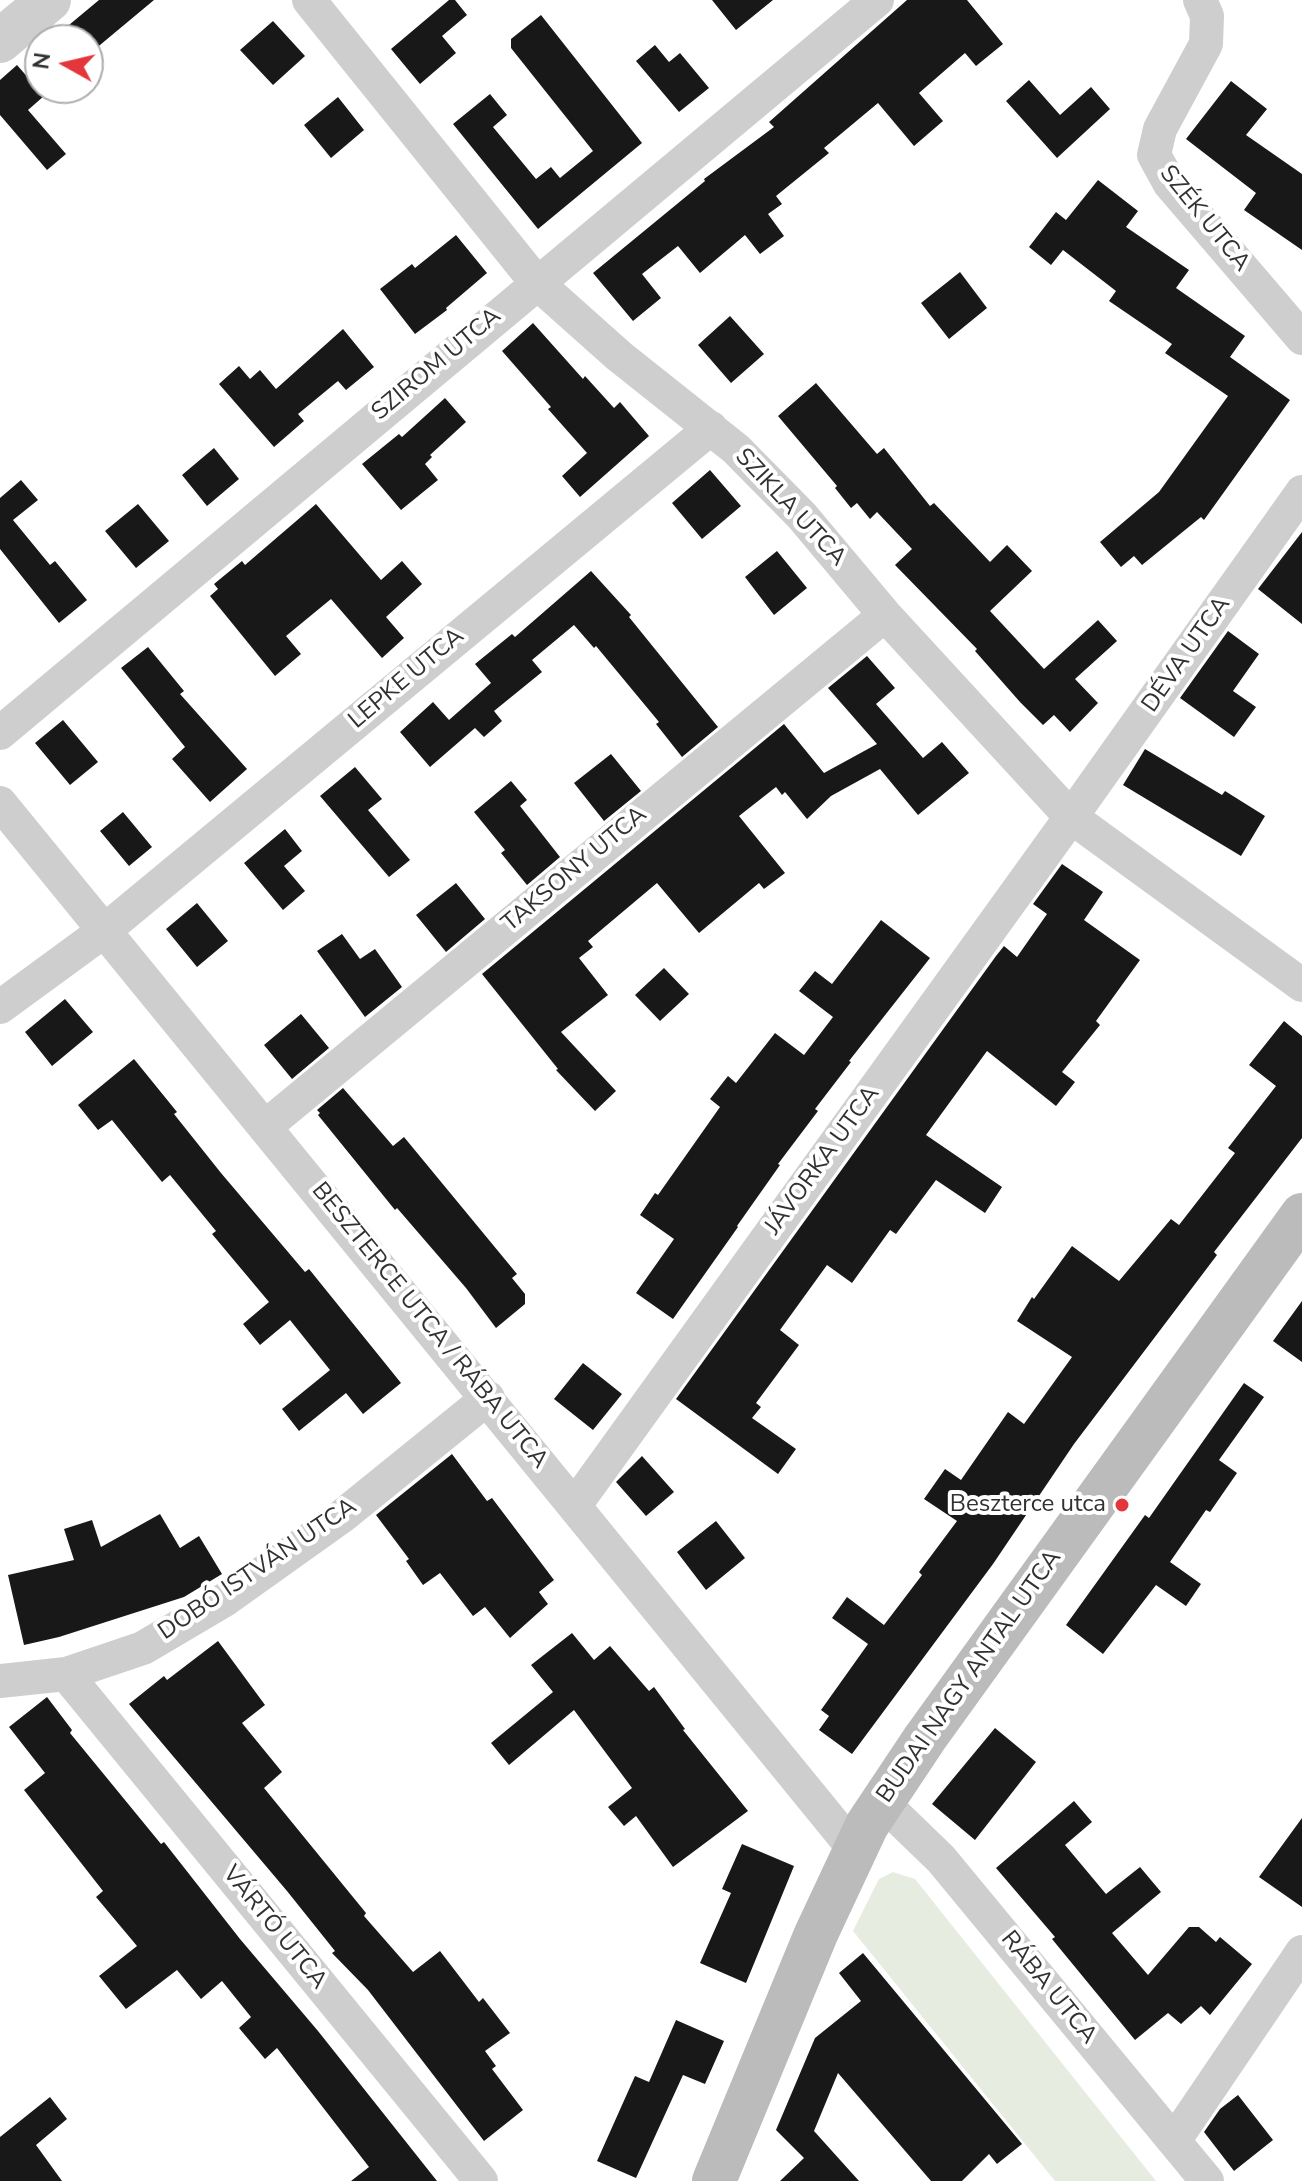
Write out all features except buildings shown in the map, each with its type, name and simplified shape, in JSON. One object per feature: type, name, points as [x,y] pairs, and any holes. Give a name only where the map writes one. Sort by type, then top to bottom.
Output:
[{"type":"main road","name":"BUDAI NAGY ANTAL UTCA","points":[[714,2181],[816,1934],[867,1825],[925,1738],[1302,1215]]},
{"type":"street","points":[[0,41],[49,0]]},
{"type":"street","name":"SZIKLA UTCA","points":[[309,0],[536,282],[619,356],[711,428],[802,516],[885,615],[1071,817],[1302,985]]},
{"type":"street","name":"SZIROM UTCA","points":[[0,733],[877,0]]},
{"type":"street","name":"SZÉK UTCA","points":[[1200,0],[1207,16],[1206,44],[1160,129],[1154,155],[1170,184],[1302,338]]},
{"type":"street","name":"LEPKE UTCA","points":[[0,1007],[104,931],[711,428]]},
{"type":"street","name":"DÉVA UTCA","points":[[1071,817],[1302,492]]},
{"type":"street","name":"TAKSONY UTCA","points":[[266,1126],[885,615]]},
{"type":"street","name":"BESZTERCE UTCA / RÁBA UTCA","points":[[0,803],[855,1850]]},
{"type":"street","name":"JÁVORKA UTCA","points":[[575,1505],[1071,817]]},
{"type":"street","name":"DOBÓ ISTVÁN UTCA","points":[[0,1681],[66,1674],[143,1648],[226,1599],[341,1517],[488,1398]]},
{"type":"street","name":"VÁRTÓ UTCA","points":[[66,1674],[481,2181]]},
{"type":"street","name":"RÁBA UTCA","points":[[882,1802],[941,1859],[1207,2181]]},
{"type":"street","points":[[1174,2141],[1302,1952]]},
{"type":"shaded area","points":[[893,1872],[915,1879],[1156,2181],[1055,2181],[853,1931],[879,1879]]},
{"type":"place","name":"Beszterce utca","points":[[1122,1505]]}]
